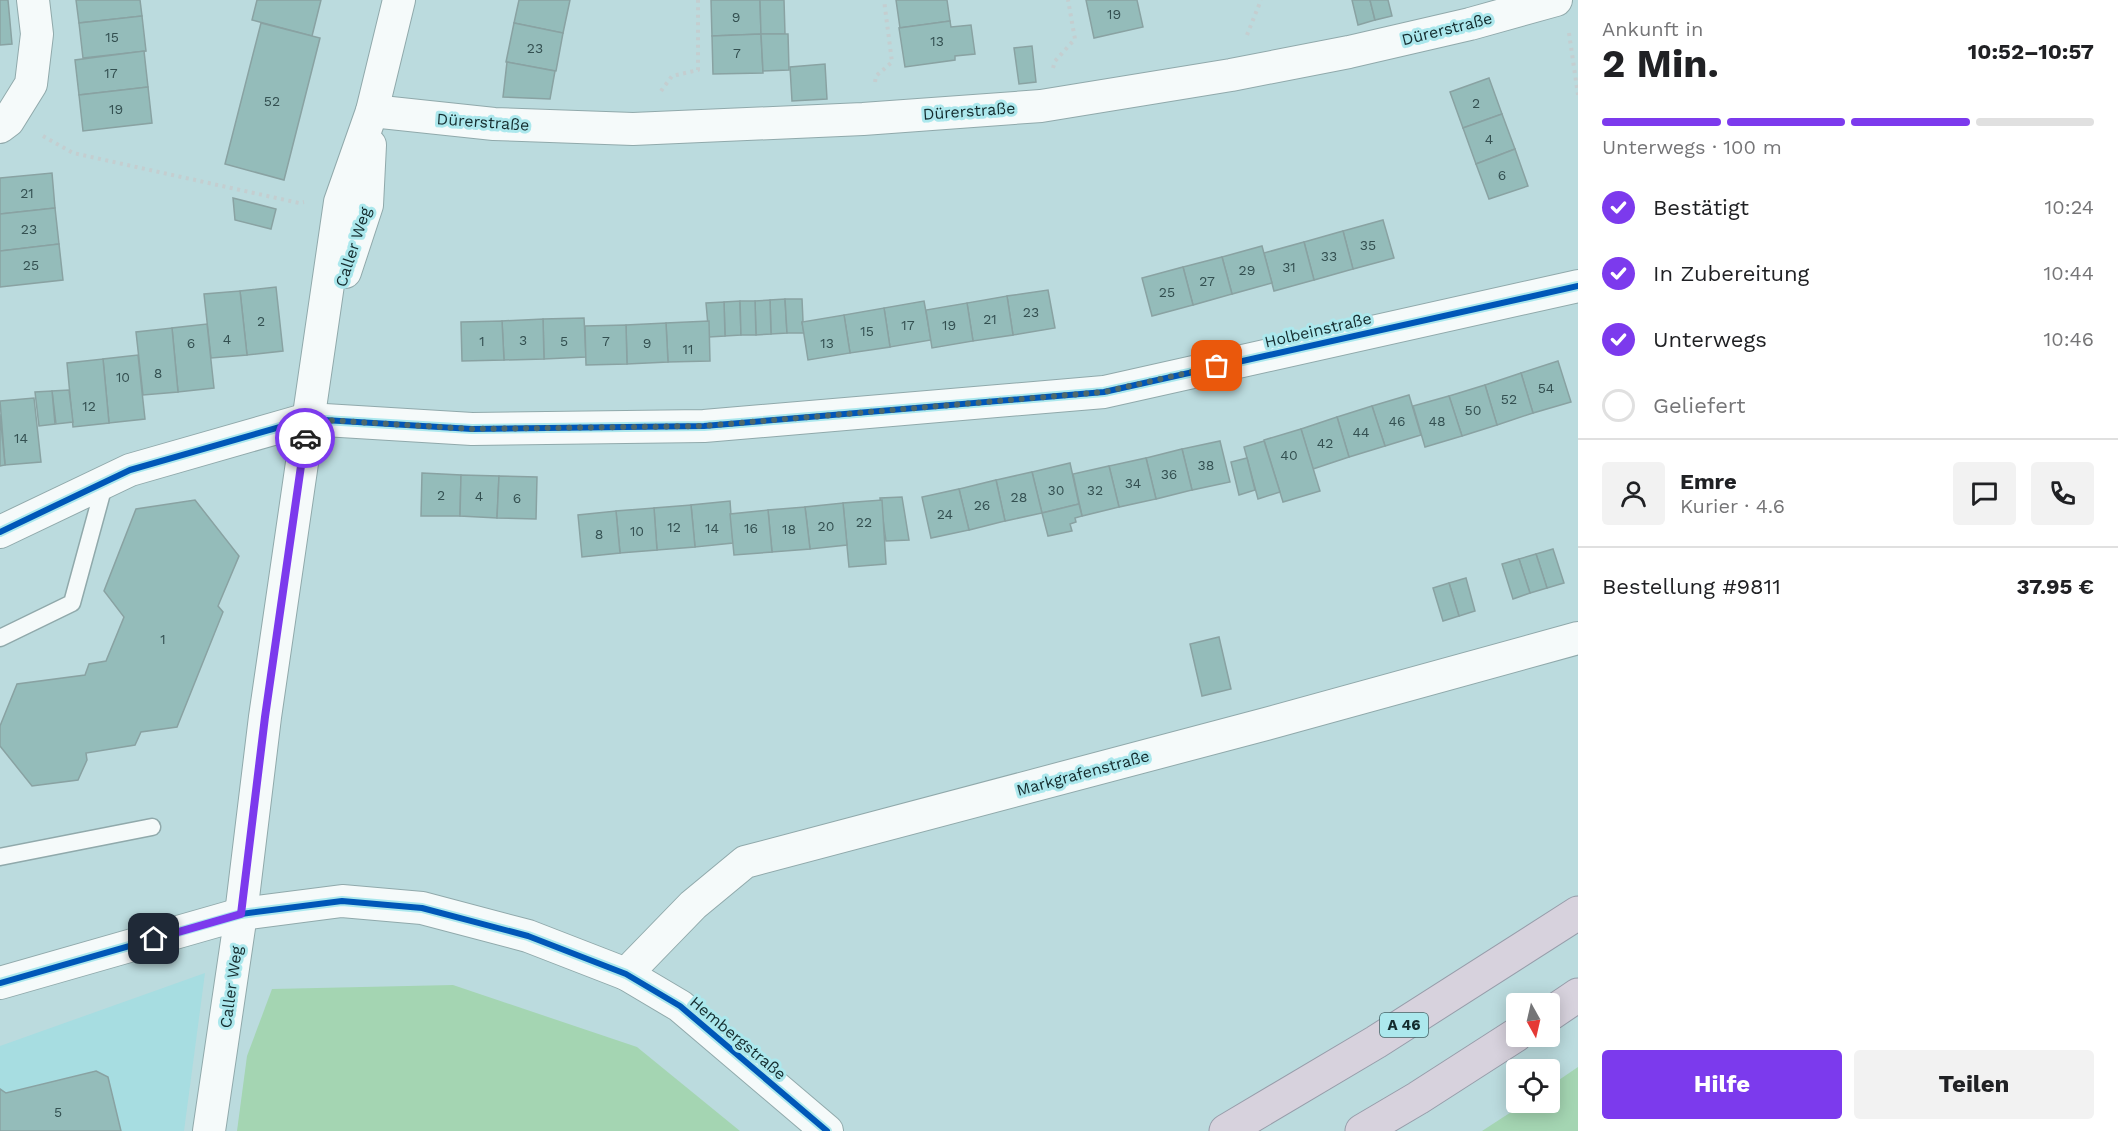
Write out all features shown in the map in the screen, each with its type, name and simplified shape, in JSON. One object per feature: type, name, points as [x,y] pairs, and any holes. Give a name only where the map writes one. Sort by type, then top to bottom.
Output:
[{"type":"highway","name":"A 46","points":[[1226,1131],[1376,1042],[1578,913]]},
{"type":"highway","points":[[1560,1007],[1578,995]]},
{"type":"highway","points":[[1362,1131],[1506,1041]]},
{"type":"street","points":[[4,124],[31,84],[37,34],[33,0]]},
{"type":"street","name":"Caller Weg","points":[[209,1131],[241,914],[265,717],[340,202],[372,111],[399,0]]},
{"type":"street","name":"Dürerstraße","points":[[372,111],[494,124],[633,129],[862,118],[1041,106],[1231,75],[1349,52],[1470,24],[1561,12]]},
{"type":"street","name":"Caller Weg","points":[[321,344],[367,205],[372,111]]},
{"type":"street","name":"Holbeinstraße","points":[[0,532],[130,470],[308,419],[472,429],[704,426],[1104,392],[1578,286]]},
{"type":"street","name":"Markgrafenstraße","points":[[626,974],[693,905],[744,862],[1254,728],[1578,638]]},
{"type":"street","name":"Hembergstraße","points":[[0,983],[241,914],[342,901],[422,908],[528,936],[626,974],[680,1006],[827,1131]]},
{"type":"lane","points":[[0,638],[72,603],[105,482]]},
{"type":"lane","points":[[0,857],[152,827]]},
{"type":"path","points":[[633,129],[672,76],[698,70],[698,0]]},
{"type":"path","points":[[862,118],[876,76],[892,62],[884,0]]},
{"type":"path","points":[[1041,106],[1055,61],[1076,39],[1068,0]]},
{"type":"path","points":[[1561,12],[1578,95]]},
{"type":"path","points":[[4,124],[27,128],[73,153],[298,203],[324,200],[340,202]]},
{"type":"shaded area","points":[[205,973],[184,1131],[0,1131],[0,1046]]},
{"type":"green space","points":[[453,985],[637,1047],[740,1131],[237,1131],[247,1056],[272,989]]},
{"type":"green space","points":[[1578,1067],[1578,1131],[1482,1131],[1510,1113],[1560,1113],[1560,1079]]},
{"type":"building","points":[[0,0],[8,0],[12,44],[0,45]]},
{"type":"building","points":[[76,0],[140,0],[142,16],[79,23]]},
{"type":"building","points":[[257,0],[321,0],[312,36],[252,20]]},
{"type":"building","points":[[519,0],[570,0],[563,33],[514,23]]},
{"type":"building","points":[[711,0],[760,0],[761,34],[712,36]]},
{"type":"building","points":[[760,0],[784,0],[785,34],[761,34]]},
{"type":"building","points":[[896,0],[947,0],[950,21],[900,28]]},
{"type":"building","points":[[1086,0],[1137,0],[1143,27],[1094,38]]},
{"type":"building","points":[[1352,0],[1370,0],[1375,20],[1358,25]]},
{"type":"building","points":[[1370,0],[1388,0],[1392,16],[1375,20]]},
{"type":"building","points":[[142,16],[146,51],[83,58],[79,23]]},
{"type":"building","points":[[950,21],[951,27],[971,25],[975,54],[955,56],[955,60],[905,67],[899,28]]},
{"type":"building","points":[[261,23],[320,38],[284,180],[225,164]]},
{"type":"building","points":[[514,23],[563,33],[556,71],[506,62]]},
{"type":"building","points":[[761,34],[763,73],[713,74],[712,36]]},
{"type":"building","points":[[761,34],[788,34],[789,70],[763,71]]},
{"type":"building","points":[[1032,46],[1036,82],[1019,84],[1014,48]]},
{"type":"building","points":[[144,51],[148,87],[79,95],[75,60]]},
{"type":"building","points":[[507,62],[555,71],[550,99],[503,97]]},
{"type":"building","points":[[825,64],[827,99],[792,101],[790,67]]},
{"type":"building","points":[[1489,78],[1502,114],[1463,128],[1450,92]]},
{"type":"building","points":[[148,87],[152,123],[83,131],[79,95]]},
{"type":"building","points":[[1502,114],[1515,149],[1476,164],[1463,128]]},
{"type":"building","points":[[1515,149],[1528,186],[1489,199],[1476,164]]},
{"type":"building","points":[[52,173],[55,208],[0,214],[0,178]]},
{"type":"building","points":[[233,198],[276,209],[271,229],[235,220]]},
{"type":"building","points":[[55,208],[59,244],[0,251],[0,214]]},
{"type":"building","points":[[1383,220],[1394,258],[1353,269],[1343,231]]},
{"type":"building","points":[[1343,231],[1353,269],[1314,280],[1304,242]]},
{"type":"building","points":[[1304,242],[1314,280],[1274,291],[1264,253]]},
{"type":"building","points":[[59,244],[63,280],[0,287],[0,251]]},
{"type":"building","points":[[1262,246],[1272,283],[1232,294],[1222,257]]},
{"type":"building","points":[[1222,257],[1232,294],[1193,305],[1183,267]]},
{"type":"building","points":[[1183,267],[1193,305],[1152,316],[1142,278]]},
{"type":"building","points":[[276,287],[283,351],[247,355],[240,291]]},
{"type":"building","points":[[1048,290],[1055,328],[1013,335],[1007,296]]},
{"type":"building","points":[[240,291],[247,355],[211,358],[204,294]]},
{"type":"building","points":[[1007,296],[1013,335],[973,341],[967,303]]},
{"type":"building","points":[[785,299],[787,333],[771,334],[770,300]]},
{"type":"building","points":[[785,299],[802,299],[804,333],[787,333]]},
{"type":"building","points":[[770,300],[771,334],[756,335],[755,301]]},
{"type":"building","points":[[740,301],[741,335],[725,336],[724,302]]},
{"type":"building","points":[[740,301],[755,301],[756,335],[741,335]]},
{"type":"building","points":[[924,301],[931,340],[890,347],[884,308]]},
{"type":"building","points":[[724,302],[725,336],[709,337],[706,303]]},
{"type":"building","points":[[967,303],[973,341],[932,348],[926,310]]},
{"type":"building","points":[[884,308],[890,347],[850,353],[844,315]]},
{"type":"building","points":[[844,315],[850,353],[808,360],[802,322]]},
{"type":"building","points":[[584,318],[586,357],[544,359],[543,319]]},
{"type":"building","points":[[543,319],[544,359],[504,360],[502,321]]},
{"type":"building","points":[[502,321],[504,360],[462,361],[461,322]]},
{"type":"building","points":[[709,321],[710,361],[668,362],[666,323]]},
{"type":"building","points":[[666,323],[668,362],[627,364],[626,325]]},
{"type":"building","points":[[207,324],[214,388],[178,392],[172,328]]},
{"type":"building","points":[[626,325],[627,364],[586,365],[585,326]]},
{"type":"building","points":[[172,328],[178,392],[143,395],[136,332]]},
{"type":"building","points":[[138,355],[145,419],[109,423],[103,359]]},
{"type":"building","points":[[103,359],[109,423],[73,427],[67,363]]},
{"type":"building","points":[[1558,361],[1571,402],[1533,413],[1521,373]]},
{"type":"building","points":[[1521,373],[1533,413],[1497,425],[1485,385]]},
{"type":"building","points":[[1485,385],[1497,425],[1462,436],[1449,396]]},
{"type":"building","points":[[69,390],[73,422],[56,424],[52,391]]},
{"type":"building","points":[[52,391],[55,424],[39,426],[35,392]]},
{"type":"building","points":[[1409,395],[1421,435],[1385,446],[1372,406]]},
{"type":"building","points":[[1449,396],[1462,436],[1425,447],[1413,406]]},
{"type":"building","points":[[34,398],[41,462],[5,465],[0,401]]},
{"type":"building","points":[[1372,406],[1385,446],[1349,457],[1337,417]]},
{"type":"building","points":[[0,414],[5,465],[0,466]]},
{"type":"building","points":[[1337,417],[1349,457],[1313,469],[1301,429]]},
{"type":"building","points":[[1301,429],[1320,491],[1283,502],[1264,440]]},
{"type":"building","points":[[1220,441],[1230,482],[1192,490],[1182,449]]},
{"type":"building","points":[[1264,441],[1280,492],[1258,499],[1244,447]]},
{"type":"building","points":[[1182,449],[1192,490],[1156,499],[1146,458]]},
{"type":"building","points":[[1146,458],[1156,499],[1119,507],[1109,466]]},
{"type":"building","points":[[1247,458],[1255,490],[1239,495],[1231,462]]},
{"type":"building","points":[[1070,463],[1079,504],[1042,513],[1032,472]]},
{"type":"building","points":[[1109,466],[1119,507],[1082,516],[1073,474]]},
{"type":"building","points":[[1032,472],[1042,513],[1005,521],[996,480]]},
{"type":"building","points":[[422,473],[461,475],[460,516],[421,516]]},
{"type":"building","points":[[461,475],[499,476],[497,518],[460,516]]},
{"type":"building","points":[[499,476],[537,477],[536,519],[497,518]]},
{"type":"building","points":[[996,480],[1005,521],[969,530],[959,489]]},
{"type":"building","points":[[959,489],[969,530],[931,538],[922,497]]},
{"type":"building","points":[[902,497],[909,540],[886,541],[880,498]]},
{"type":"building","points":[[195,500],[239,556],[218,606],[223,612],[177,727],[141,732],[135,745],[86,753],[87,760],[78,780],[32,786],[0,746],[0,726],[17,684],[85,675],[89,664],[106,661],[124,617],[104,591],[136,509]]},
{"type":"building","points":[[882,500],[886,564],[849,567],[843,503]]},
{"type":"building","points":[[730,501],[733,543],[695,547],[691,505]]},
{"type":"building","points":[[843,503],[847,545],[810,549],[805,507]]},
{"type":"building","points":[[1079,504],[1082,516],[1075,518],[1076,522],[1070,524],[1072,531],[1048,536],[1042,513]]},
{"type":"building","points":[[691,505],[695,547],[657,550],[654,508]]},
{"type":"building","points":[[805,507],[810,549],[772,552],[768,510]]},
{"type":"building","points":[[654,508],[657,550],[620,553],[616,511]]},
{"type":"building","points":[[768,510],[772,552],[734,555],[730,514]]},
{"type":"building","points":[[616,511],[620,553],[582,557],[578,515]]},
{"type":"building","points":[[1553,549],[1564,583],[1547,588],[1536,554]]},
{"type":"building","points":[[1536,554],[1547,588],[1530,593],[1519,559]]},
{"type":"building","points":[[1519,559],[1530,593],[1513,599],[1502,564]]},
{"type":"building","points":[[1466,578],[1475,611],[1459,616],[1449,583]]},
{"type":"building","points":[[1449,583],[1459,616],[1443,621],[1433,588]]},
{"type":"building","points":[[1219,637],[1231,689],[1202,696],[1190,644]]},
{"type":"building","points":[[96,1071],[108,1077],[121,1131],[0,1131],[0,1089],[6,1093]]},
{"type":"cycle path","points":[[0,532],[130,470],[308,419],[472,429],[704,426],[1104,392],[1578,286]]},
{"type":"cycle path","points":[[0,983],[241,914],[342,901],[422,908],[528,936],[626,974],[680,1006],[827,1131]]},
{"type":"way so far","points":[[305,438],[308,419],[472,429],[704,426],[1104,392],[1217,366]]},
{"type":"route","points":[[154,939],[241,914],[265,717],[305,438]]}]
